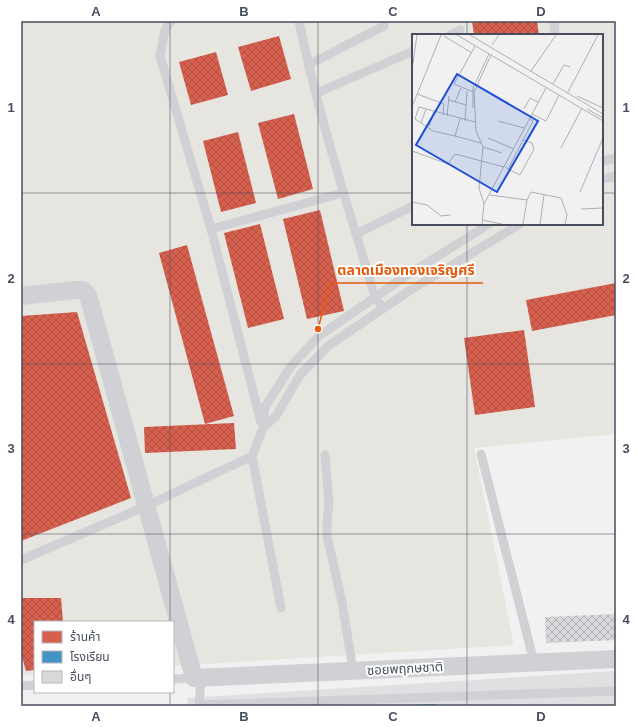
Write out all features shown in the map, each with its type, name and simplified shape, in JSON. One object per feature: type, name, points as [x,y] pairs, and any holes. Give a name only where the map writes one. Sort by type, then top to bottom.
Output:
[{"type":"street","points":[[21,296],[76,290],[83,290],[88,295],[146,506],[197,677]]},
{"type":"street","name":"ซอยพฤกษชาติ","points":[[197,677],[616,659]]},
{"type":"lane","points":[[172,21],[165,30],[160,56],[211,229],[263,428]]},
{"type":"lane","points":[[299,21],[308,65],[343,193],[375,297],[384,308]]},
{"type":"lane","points":[[308,65],[384,26],[383,21]]},
{"type":"lane","points":[[554,21],[555,34]]},
{"type":"lane","points":[[452,34],[460,30]]},
{"type":"lane","points":[[316,93],[412,52]]},
{"type":"lane","points":[[603,161],[616,158]]},
{"type":"lane","points":[[603,179],[616,176]]},
{"type":"lane","points":[[211,229],[343,193]]},
{"type":"lane","points":[[356,234],[412,206]]},
{"type":"lane","points":[[281,608],[252,456],[263,428],[265,407],[291,366],[319,336],[403,278],[487,225]]},
{"type":"lane","points":[[263,428],[276,416],[300,375],[328,346],[409,291],[518,225]]},
{"type":"lane","points":[[481,454],[534,662]]},
{"type":"lane","points":[[325,455],[329,504],[327,536],[342,602],[353,670]]},
{"type":"lane","points":[[21,560],[146,506],[252,456]]},
{"type":"lane","points":[[174,679],[197,677],[199,705],[454,701],[616,690]]},
{"type":"lane","points":[[21,686],[34,685]]},
{"type":"shaded area","points":[[21,21],[616,22],[616,434],[474,448],[514,645],[174,666],[174,621],[34,621],[34,674],[21,675]]},
{"type":"shaded area","points":[[616,671],[616,706],[188,706],[187,698]]},
{"type":"building: ร้านค้า","points":[[472,21],[537,21],[539,34],[474,34]]},
{"type":"building: ร้านค้า","points":[[279,36],[291,79],[251,91],[238,47]]},
{"type":"building: ร้านค้า","points":[[216,52],[228,95],[191,105],[179,62]]},
{"type":"building: ร้านค้า","points":[[294,114],[313,189],[278,199],[258,123]]},
{"type":"building: ร้านค้า","points":[[238,132],[256,203],[221,212],[203,141]]},
{"type":"building: ร้านค้า","points":[[320,210],[344,311],[307,319],[283,219]]},
{"type":"building: ร้านค้า","points":[[260,224],[284,319],[248,328],[224,233]]},
{"type":"building: ร้านค้า","points":[[187,245],[234,416],[205,424],[159,253]]},
{"type":"building: ร้านค้า","points":[[616,283],[616,315],[532,331],[526,300]]},
{"type":"building: ร้านค้า","points":[[77,312],[131,498],[21,541],[21,316]]},
{"type":"building: ร้านค้า","points":[[524,330],[535,407],[475,415],[464,338]]},
{"type":"building: ร้านค้า","points":[[234,423],[236,449],[145,453],[144,427]]},
{"type":"building: ร้านค้า","points":[[21,598],[61,598],[63,621],[34,621],[34,670],[26,671],[21,653]]},
{"type":"building: โรงเรียน","points":[[435,704],[435,706],[410,706],[410,705]]},
{"type":"building: อื่นๆ","points":[[616,614],[616,640],[546,643],[545,617]]},
{"type":"place","name":"ตลาดเมืองทองเจริญศรี","points":[[318,329]]}]
